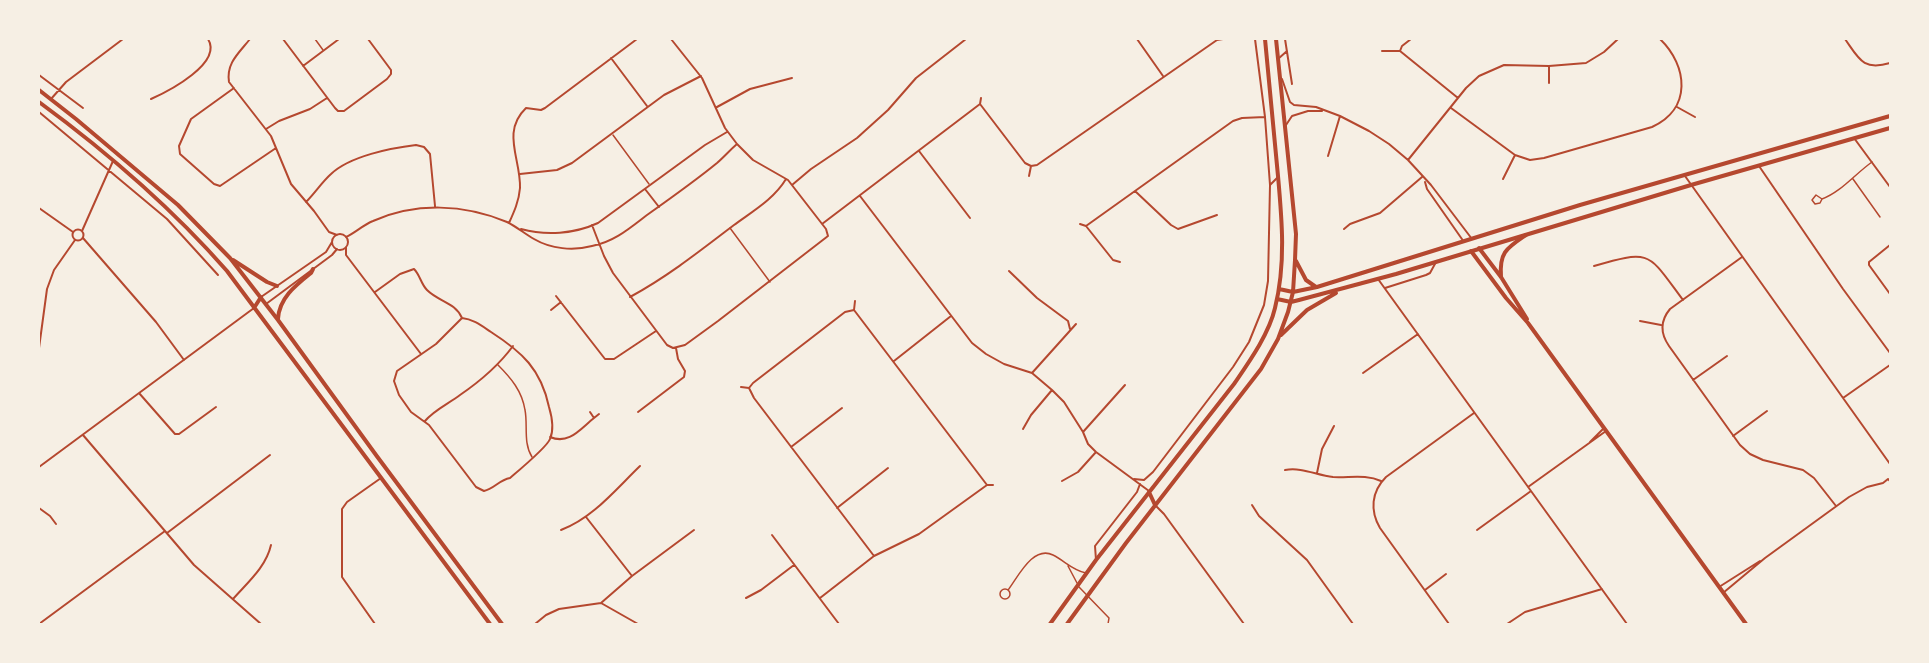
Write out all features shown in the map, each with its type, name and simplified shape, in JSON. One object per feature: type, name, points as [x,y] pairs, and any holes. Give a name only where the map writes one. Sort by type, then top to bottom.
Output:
[{"type":"main road","points":[[1050,624],[1096,560],[1242,374],[1254,355],[1275,309],[1279,289],[1283,235],[1265,39]]},
{"type":"main road","points":[[1067,624],[1155,505],[1262,368],[1278,339],[1293,292],[1296,234],[1276,39]]},
{"type":"main road","points":[[39,90],[178,205],[230,258],[502,624]]},
{"type":"main road","points":[[39,102],[113,161],[180,219],[227,271],[490,624]]},
{"type":"main road","points":[[1271,106],[1283,106]]},
{"type":"main road","points":[[1279,289],[1293,292],[1317,287],[1684,174],[1890,116]]},
{"type":"main road","points":[[1849,128],[1854,138]]},
{"type":"main road","points":[[1277,299],[1291,302],[1378,279],[1758,165],[1890,128]]},
{"type":"main road","points":[[1501,277],[1501,258],[1504,252],[1528,234]]},
{"type":"main road","points":[[1472,239],[1501,277],[1522,309],[1528,323]]},
{"type":"main road","points":[[1464,242],[1528,323],[1746,624]]},
{"type":"main road","points":[[230,258],[277,286]]},
{"type":"main road","points":[[1295,260],[1306,280],[1317,287]]},
{"type":"main road","points":[[278,320],[279,310],[290,291],[313,269]]},
{"type":"main road","points":[[1278,339],[1307,310],[1342,289]]},
{"type":"main road","points":[[254,308],[261,297]]},
{"type":"main road","points":[[254,308],[266,304]]},
{"type":"main road","points":[[381,478],[389,472]]},
{"type":"main road","points":[[1149,491],[1155,505]]},
{"type":"street","points":[[51,99],[66,82],[123,39]]},
{"type":"street","points":[[151,99],[172,90],[201,67],[211,51],[208,39]]},
{"type":"street","points":[[250,39],[230,65],[227,72],[229,82],[266,129],[288,178],[306,202],[329,232],[346,237]]},
{"type":"street","points":[[283,39],[338,111],[344,111],[390,77],[391,70],[368,39]]},
{"type":"street","points":[[303,66],[339,39]]},
{"type":"street","points":[[508,223],[518,202],[520,174],[513,132],[522,112],[526,108],[541,110],[545,108],[637,39]]},
{"type":"street","points":[[592,225],[598,245],[613,273],[656,331],[670,347],[676,348],[685,345],[826,239],[828,234],[822,224],[792,185],[786,179],[753,160],[737,144],[728,132],[701,76],[671,39]]},
{"type":"street","points":[[792,185],[857,138],[888,110],[916,78],[966,39]]},
{"type":"street","points":[[1137,39],[1163,76]]},
{"type":"street","points":[[980,104],[1025,163],[1031,166],[1037,165],[1124,106],[1163,76],[1217,40],[1223,39]]},
{"type":"street","points":[[1134,479],[1144,480],[1153,472],[1233,367],[1249,342],[1261,315],[1268,281],[1270,185],[1265,117],[1255,39]]},
{"type":"street","points":[[1400,51],[1402,46],[1411,39]]},
{"type":"street","points":[[1408,160],[1472,81],[1497,67],[1511,64],[1550,66],[1586,63],[1604,52],[1618,39]]},
{"type":"street","points":[[1451,108],[1515,155],[1530,160],[1652,127],[1665,120],[1677,107],[1682,88],[1679,68],[1670,50],[1660,39]]},
{"type":"street","points":[[1845,39],[1866,65],[1872,67],[1890,63]]},
{"type":"street","points":[[1286,40],[1292,84]]},
{"type":"street","points":[[1278,59],[1287,51]]},
{"type":"street","points":[[1382,51],[1400,51],[1458,98]]},
{"type":"street","points":[[611,58],[648,107]]},
{"type":"street","points":[[1549,83],[1550,66]]},
{"type":"street","points":[[1280,72],[1290,102],[1294,105],[1308,105],[1340,116],[1380,137],[1408,160],[1431,185],[1472,239]]},
{"type":"street","points":[[39,75],[83,108]]},
{"type":"street","points":[[520,174],[551,171],[567,166],[676,87],[701,76]]},
{"type":"street","points":[[717,107],[744,92],[792,78]]},
{"type":"street","points":[[234,88],[191,119],[179,146],[180,154],[214,184],[220,186],[276,148]]},
{"type":"street","points":[[266,129],[327,98]]},
{"type":"street","points":[[822,224],[980,104],[981,98]]},
{"type":"street","points":[[1677,107],[1695,117]]},
{"type":"street","points":[[1285,126],[1292,116],[1308,111],[1325,111]]},
{"type":"street","points":[[39,112],[167,219],[218,275]]},
{"type":"street","points":[[1328,156],[1340,116]]},
{"type":"street","points":[[1086,226],[1233,121],[1242,118],[1265,117]]},
{"type":"street","points":[[518,228],[534,232],[559,233],[592,225],[612,214],[698,149],[728,132]]},
{"type":"street","points":[[1854,138],[1890,186]]},
{"type":"street","points":[[346,237],[370,222],[385,216],[435,207],[468,210],[508,223],[537,241],[560,248],[584,248],[598,245],[625,232],[716,164],[737,144]]},
{"type":"street","points":[[306,202],[332,173],[342,166],[386,151],[420,146],[429,154],[435,207]]},
{"type":"street","points":[[919,151],[970,218]]},
{"type":"street","points":[[1503,179],[1515,155]]},
{"type":"street","points":[[113,161],[82,231],[83,238],[150,315],[184,360]]},
{"type":"street","points":[[1758,165],[1890,353]]},
{"type":"street","points":[[1029,176],[1031,166]]},
{"type":"street","points":[[1684,174],[1890,464]]},
{"type":"street","points":[[1270,185],[1278,177]]},
{"type":"street","points":[[1344,230],[1350,224],[1380,213],[1423,178]]},
{"type":"street","points":[[1423,178],[1427,189],[1464,242]]},
{"type":"street","points":[[630,297],[664,277],[771,198],[786,179]]},
{"type":"street","points":[[1270,185],[1280,194]]},
{"type":"street","points":[[645,189],[659,207]]},
{"type":"street","points":[[1135,191],[1178,229],[1216,215]]},
{"type":"street","points":[[860,196],[972,343],[1004,364],[1032,373],[1064,402],[1088,444],[1149,491]]},
{"type":"street","points":[[39,208],[73,232],[75,240],[54,270],[45,302],[39,348]]},
{"type":"street","points":[[1080,224],[1086,226],[1113,260],[1120,262]]},
{"type":"street","points":[[73,232],[82,231]]},
{"type":"street","points":[[261,297],[326,252],[337,235]]},
{"type":"street","points":[[346,237],[348,241],[346,255],[422,355]]},
{"type":"street","points":[[75,240],[79,241],[83,238]]},
{"type":"street","points":[[332,242],[337,249],[342,250],[346,247]]},
{"type":"street","points":[[1888,246],[1871,260],[1869,265],[1890,294]]},
{"type":"street","points":[[266,304],[337,249]]},
{"type":"street","points":[[1594,266],[1626,257],[1643,256],[1652,260],[1659,267],[1683,300]]},
{"type":"street","points":[[1742,257],[1670,309],[1662,325],[1665,341],[1740,445],[1756,458],[1803,470],[1814,477],[1836,506]]},
{"type":"street","points":[[1385,288],[1430,273],[1436,262]]},
{"type":"street","points":[[375,292],[400,274],[414,269],[418,272],[426,289],[455,308],[462,318],[471,320],[513,346],[527,359],[541,381],[550,412],[550,437],[546,445],[510,478],[503,479],[488,490],[476,487],[425,421],[411,412],[399,395],[393,381],[397,371],[436,344],[462,318]]},
{"type":"street","points":[[1009,271],[1037,298],[1068,321],[1070,328]]},
{"type":"street","points":[[1378,279],[1627,624]]},
{"type":"street","points":[[556,296],[605,359],[614,359],[656,331]]},
{"type":"street","points":[[39,299],[45,302]]},
{"type":"street","points":[[855,301],[854,310],[987,485]]},
{"type":"street","points":[[551,310],[561,302]]},
{"type":"street","points":[[39,467],[254,308]]},
{"type":"street","points":[[741,387],[749,388],[845,312],[854,310]]},
{"type":"street","points":[[894,361],[951,316]]},
{"type":"street","points":[[1640,321],[1662,325]]},
{"type":"street","points":[[1032,373],[1076,324]]},
{"type":"street","points":[[1364,373],[1418,334]]},
{"type":"street","points":[[425,421],[471,387],[513,346]]},
{"type":"street","points":[[638,412],[684,377],[685,371],[678,359],[676,348]]},
{"type":"street","points":[[1693,380],[1727,356]]},
{"type":"street","points":[[1843,398],[1890,365]]},
{"type":"street","points":[[1083,432],[1125,385]]},
{"type":"street","points":[[749,388],[754,398],[874,556]]},
{"type":"street","points":[[1023,429],[1052,390]]},
{"type":"street","points":[[139,393],[175,434],[179,434],[216,407]]},
{"type":"street","points":[[791,447],[842,408]]},
{"type":"street","points":[[1733,435],[1767,411]]},
{"type":"street","points":[[590,412],[594,418]]},
{"type":"street","points":[[1449,624],[1376,521],[1373,514],[1373,500],[1381,482],[1391,473],[1474,413]]},
{"type":"street","points":[[550,437],[566,440],[599,414]]},
{"type":"street","points":[[1317,473],[1322,449],[1334,426]]},
{"type":"street","points":[[1528,487],[1606,430]]},
{"type":"street","points":[[83,435],[194,565],[261,624]]},
{"type":"street","points":[[1062,481],[1078,472],[1096,452]]},
{"type":"street","points":[[39,624],[270,456]]},
{"type":"street","points":[[561,530],[573,526],[586,517],[640,466]]},
{"type":"street","points":[[837,508],[888,468]]},
{"type":"street","points":[[1285,470],[1293,468],[1332,477],[1371,477],[1381,482]]},
{"type":"street","points":[[1153,472],[1159,478]]},
{"type":"street","points":[[375,624],[342,577],[342,509],[347,502],[381,478]]},
{"type":"street","points":[[1723,593],[1765,558],[1836,506],[1867,487],[1883,483],[1889,478]]},
{"type":"street","points":[[1096,560],[1095,546],[1137,492],[1140,484]]},
{"type":"street","points":[[820,598],[874,556],[919,534],[987,485],[993,485]]},
{"type":"street","points":[[1477,530],[1531,491]]},
{"type":"street","points":[[1155,505],[1164,514],[1244,624]]},
{"type":"street","points":[[1252,506],[1259,516],[1307,560],[1353,624]]},
{"type":"street","points":[[39,507],[56,524]]},
{"type":"street","points":[[586,517],[632,576]]},
{"type":"street","points":[[534,624],[559,609],[601,603],[632,576],[694,530]]},
{"type":"street","points":[[772,535],[839,624]]},
{"type":"street","points":[[233,599],[269,556],[271,545]]},
{"type":"street","points":[[1719,587],[1765,558]]},
{"type":"street","points":[[746,598],[761,590],[794,565]]},
{"type":"street","points":[[1425,590],[1446,574]]},
{"type":"street","points":[[1508,624],[1525,612],[1602,589]]},
{"type":"street","points":[[601,603],[638,624]]},
{"type":"lane","points":[[315,39],[324,51]]},
{"type":"lane","points":[[612,134],[650,185]]},
{"type":"lane","points":[[1822,199],[1872,162]]},
{"type":"lane","points":[[1853,178],[1880,217]]},
{"type":"lane","points":[[730,228],[770,282]]},
{"type":"lane","points":[[1888,246],[1890,251]]},
{"type":"lane","points":[[497,364],[513,381],[520,393],[525,409],[528,448],[532,457]]},
{"type":"lane","points":[[1008,590],[1037,554],[1044,552],[1067,566],[1075,576],[1078,586],[1108,618],[1108,624]]},
{"type":"lane","points":[[1067,566],[1087,573]]}]
